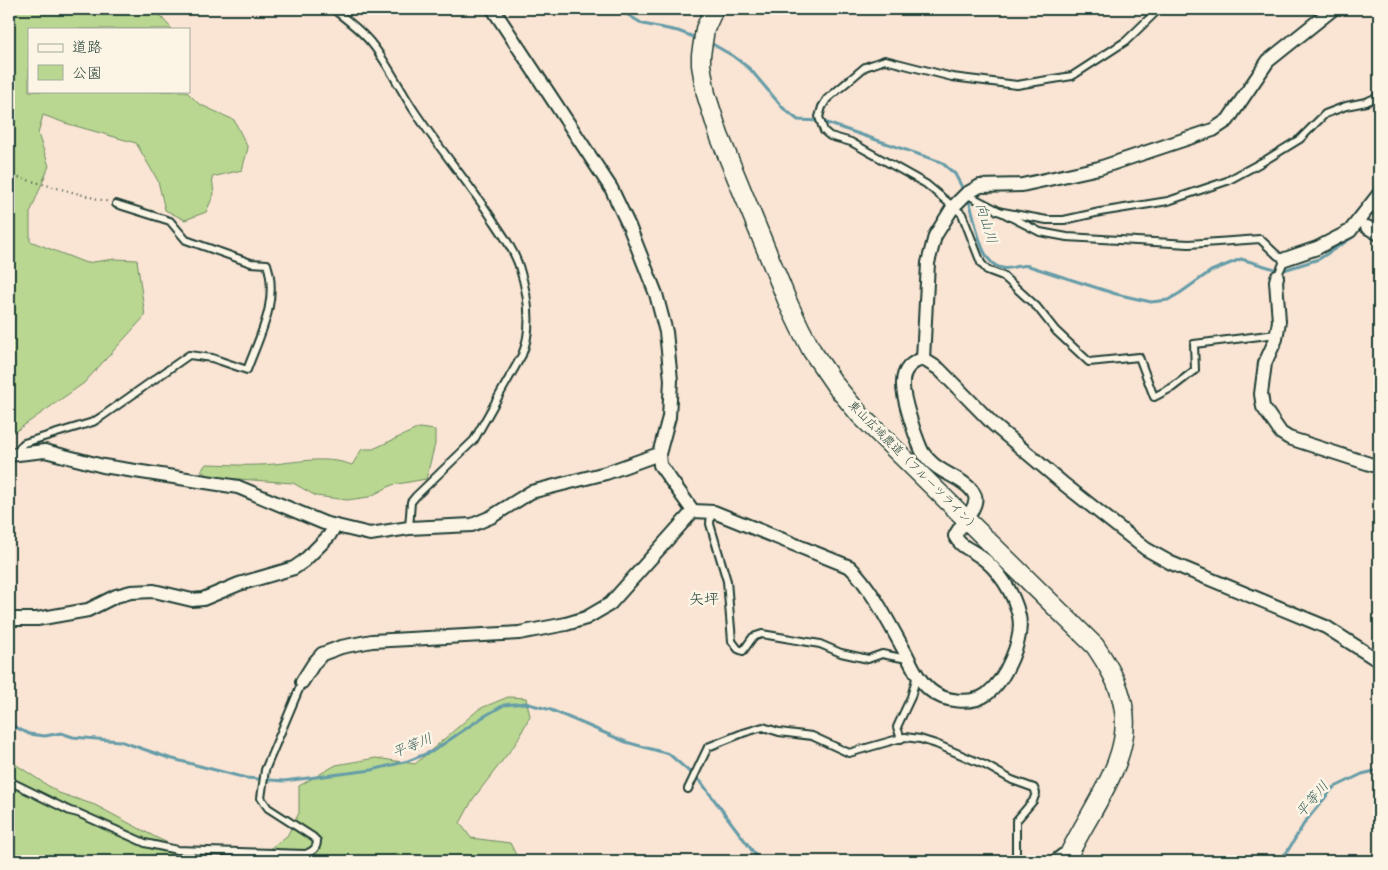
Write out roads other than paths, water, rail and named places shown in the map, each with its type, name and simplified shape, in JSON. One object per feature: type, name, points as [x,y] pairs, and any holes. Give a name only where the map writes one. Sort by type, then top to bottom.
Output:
[{"type":"street","points":[[492,9],[611,188],[629,226],[656,294],[666,332],[671,380],[669,417],[659,454],[660,466],[694,511],[711,512],[768,532],[850,566],[859,576],[917,674],[930,690],[944,698],[972,700],[986,695],[996,684],[1018,643],[1020,630],[1019,617],[1014,600],[1001,577],[991,565],[959,544],[955,536],[976,503],[975,497],[970,488],[932,463],[922,451],[902,383],[906,371],[913,362],[923,359],[939,369],[994,425],[1065,485],[1146,549],[1171,562],[1326,627],[1379,661]]},
{"type":"street","name":"東山広域農道（フルーツライン）","points":[[714,9],[705,29],[701,55],[706,94],[719,136],[789,305],[812,351],[836,386],[860,415],[1095,646],[1108,666],[1121,699],[1124,725],[1122,748],[1113,771],[1068,857]]},
{"type":"street","points":[[923,359],[928,263],[936,236],[953,207],[966,194],[980,186],[1022,185],[1100,168],[1213,130],[1228,120],[1268,61],[1333,9]]},
{"type":"street","points":[[1284,261],[1317,248],[1361,223],[1379,194]]},
{"type":"street","points":[[1361,223],[1379,234]]},
{"type":"street","points":[[1277,277],[1279,322],[1277,334],[1265,364],[1261,394],[1263,407],[1281,434],[1379,467]]},
{"type":"street","points":[[14,455],[45,451],[103,466],[238,487],[324,523],[370,534],[409,528],[472,525],[491,517],[531,492],[606,473],[659,454]]},
{"type":"street","points":[[302,682],[322,654],[341,647],[372,641],[519,633],[586,618],[610,604],[694,511]]},
{"type":"street","points":[[9,619],[37,619],[88,610],[116,596],[131,592],[154,591],[192,600],[203,599],[239,584],[294,568],[304,561],[329,536],[335,526]]},
{"type":"lane","points":[[332,9],[355,26],[373,45],[415,112],[490,215],[519,265],[526,296],[529,326],[527,344],[522,356],[474,440],[411,502],[409,528]]},
{"type":"lane","points":[[1159,9],[1126,41],[1072,76],[1017,85],[952,76],[885,60],[864,67],[826,99],[819,117],[824,131],[830,136],[851,142],[926,184],[962,214],[981,263],[987,270],[1003,276],[1089,362],[1139,357],[1154,397],[1173,387],[1195,370],[1194,344],[1277,334]]},
{"type":"lane","points":[[997,211],[1047,220],[1064,220],[1168,201],[1226,182],[1300,139],[1325,114],[1346,106],[1366,102],[1379,96]]},
{"type":"lane","points":[[966,194],[1040,232],[1067,237],[1190,244],[1260,238],[1284,261],[1277,277]]},
{"type":"lane","points":[[14,455],[24,443],[93,422],[189,355],[212,358],[247,370],[270,309],[271,278],[266,264],[251,263],[186,240],[170,221],[116,204]]},
{"type":"lane","points":[[711,512],[710,524],[727,581],[732,640],[738,649],[743,651],[753,637],[762,634],[820,644],[841,653],[868,660],[882,654],[908,659]]},
{"type":"lane","points":[[901,739],[897,727],[911,697],[917,674]]},
{"type":"lane","points":[[9,781],[70,811],[145,843],[177,850],[306,854],[317,846],[317,841],[313,836],[268,808],[261,798],[265,772],[302,682]]},
{"type":"lane","points":[[690,786],[708,747],[742,732],[763,727],[779,732],[812,736],[849,754],[905,737],[936,744],[987,766],[1012,780],[1034,788],[1036,793],[1033,801],[1016,821],[1016,861]]},
{"type":"lane","points":[[276,853],[286,861]]},
{"type":"lane","points":[[1052,861],[1061,853],[1068,857]]},
{"type":"waterway","name":"向山川","points":[[618,9],[643,24],[678,31],[699,39]]},
{"type":"waterway","name":"向山川","points":[[709,42],[733,56],[750,69],[783,108],[798,120],[821,121],[941,162],[955,174],[964,191]]},
{"type":"waterway","name":"向山川","points":[[968,199],[979,239],[988,258],[994,265],[1004,268],[1030,266],[1116,294],[1151,302],[1168,300],[1211,271],[1241,259],[1284,270],[1319,259],[1353,237],[1355,233]]},
{"type":"waterway","name":"平等川","points":[[9,724],[29,734],[45,736],[61,733],[73,737],[120,741],[169,758],[246,778],[284,781],[372,770],[408,761],[433,751],[504,705],[525,703],[551,710],[626,742],[669,754],[701,782],[757,857],[763,861]]},
{"type":"waterway","name":"平等川","points":[[1277,861],[1287,852],[1305,822],[1333,788],[1362,774],[1379,770]]},
{"type":"district","name":"矢坪","points":[[704,599]]}]
